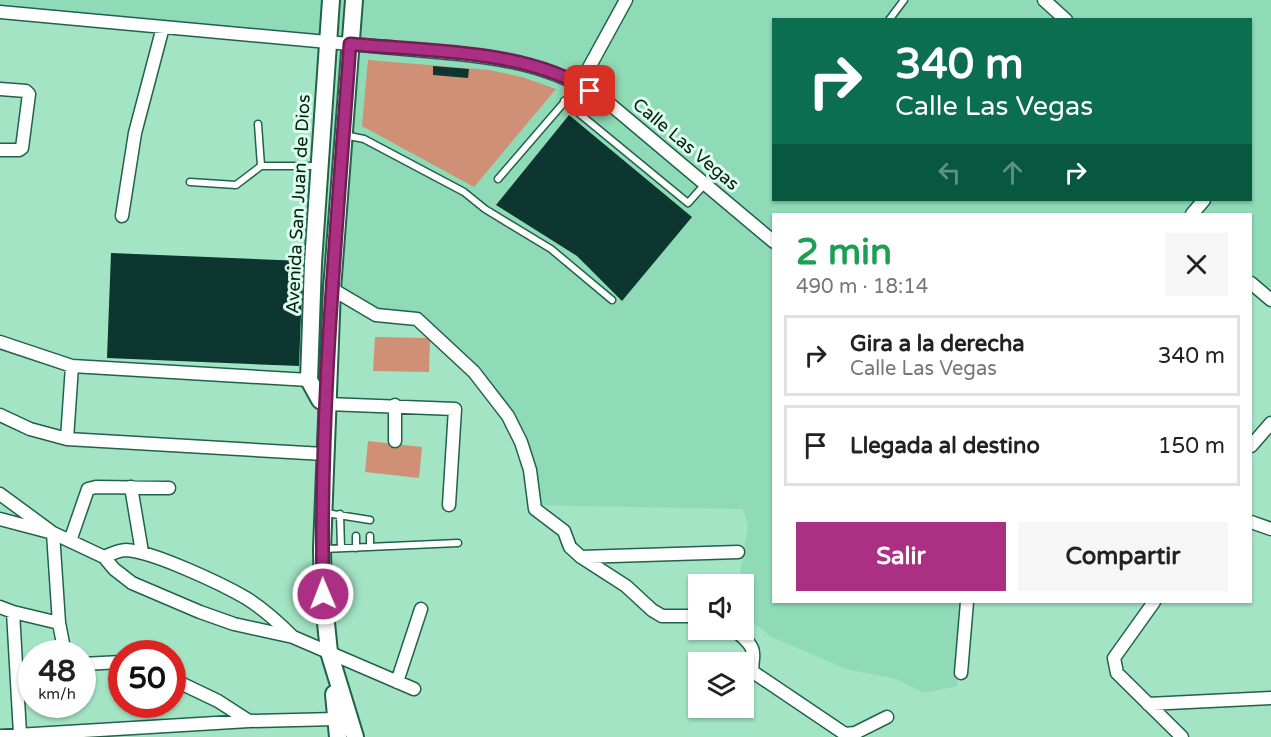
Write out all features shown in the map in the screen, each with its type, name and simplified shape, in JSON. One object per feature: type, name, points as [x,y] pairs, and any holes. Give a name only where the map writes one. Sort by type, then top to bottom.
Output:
[{"type":"main road","name":"Avenida San Juan de Dios","points":[[309,380],[319,166],[331,0]]},
{"type":"main road","points":[[354,0],[332,289],[322,549],[323,594],[330,652],[334,672],[355,737]]},
{"type":"main road","points":[[309,380],[320,400],[327,404]]},
{"type":"main road","points":[[334,672],[338,737]]},
{"type":"street","points":[[580,84],[626,0]]},
{"type":"street","points":[[1050,2],[1064,18]]},
{"type":"street","name":"Calle Las Vegas","points":[[0,12],[495,57],[549,70],[580,84],[605,100],[772,240]]},
{"type":"street","points":[[122,216],[134,141],[164,27]]},
{"type":"street","points":[[0,88],[29,93],[22,148],[0,150]]},
{"type":"street","points":[[1193,213],[1203,201]]},
{"type":"street","points":[[1252,284],[1271,300]]},
{"type":"street","points":[[332,289],[376,315],[417,319],[474,372],[508,416],[521,442],[530,470],[535,509],[564,531],[570,547],[581,557],[627,586],[652,610],[662,616],[688,616]]},
{"type":"street","points":[[0,342],[72,366],[309,380]]},
{"type":"street","points":[[67,439],[72,366]]},
{"type":"street","points":[[327,404],[455,409],[449,504]]},
{"type":"street","points":[[395,405],[395,441]]},
{"type":"street","points":[[0,415],[30,429],[67,439],[324,454]]},
{"type":"street","points":[[1252,445],[1271,423]]},
{"type":"street","points":[[131,487],[142,552]]},
{"type":"street","points":[[70,541],[88,489],[170,488]]},
{"type":"street","points":[[0,494],[53,533],[59,623],[62,640]]},
{"type":"street","points":[[0,519],[53,533],[104,557],[114,569],[132,583],[200,612],[234,624],[292,637],[414,689]]},
{"type":"street","points":[[1252,522],[1271,529]]},
{"type":"street","points":[[104,557],[123,550],[142,552],[246,598],[274,618],[292,637]]},
{"type":"street","points":[[581,557],[738,552]]},
{"type":"street","points":[[961,672],[967,603]]},
{"type":"street","points":[[1153,603],[1114,658],[1117,674],[1182,737]]},
{"type":"street","points":[[0,607],[59,623]]},
{"type":"street","points":[[397,682],[421,609]]},
{"type":"street","points":[[13,612],[20,734]]},
{"type":"street","points":[[745,640],[751,646],[754,654],[751,662],[753,672],[845,734],[855,733],[887,717]]},
{"type":"street","points":[[186,686],[218,701],[249,720]]},
{"type":"street","points":[[1148,704],[1271,698]]},
{"type":"street","points":[[0,735],[157,732],[249,720],[336,719]]},
{"type":"lane","points":[[890,18],[904,0]]},
{"type":"lane","points":[[498,179],[580,84]]},
{"type":"lane","points":[[564,101],[688,203],[705,184]]},
{"type":"lane","points":[[258,124],[261,166]]},
{"type":"lane","points":[[344,135],[364,139],[464,192],[485,209],[551,249],[612,300]]},
{"type":"lane","points":[[190,182],[236,185],[261,166],[319,166]]},
{"type":"lane","points":[[322,513],[370,520]]},
{"type":"lane","points":[[340,514],[340,548]]},
{"type":"lane","points":[[356,536],[356,548]]},
{"type":"lane","points":[[370,536],[370,547]]},
{"type":"lane","points":[[322,549],[458,543]]},
{"type":"shaded area","points":[[0,0],[1271,0],[1271,287],[1268,289],[1252,275],[1252,213],[772,213],[772,603],[964,603],[957,686],[924,693],[896,679],[846,669],[770,636],[754,623],[754,574],[740,574],[748,526],[743,509],[529,505],[521,453],[484,381],[420,315],[377,312],[324,281],[339,45],[0,13]]},
{"type":"shaded area","points":[[368,60],[489,70],[522,77],[556,89],[474,187],[362,126]]},
{"type":"shaded area","points":[[375,337],[430,338],[429,372],[373,371]]},
{"type":"shaded area","points":[[368,441],[422,447],[419,478],[365,472]]},
{"type":"building","points":[[433,66],[469,69],[468,78],[433,75]]},
{"type":"building","points":[[569,115],[692,217],[622,301],[577,256],[496,205]]},
{"type":"building","points":[[111,253],[303,261],[299,366],[107,358]]},
{"type":"route","points":[[323,594],[322,513],[332,289],[350,44],[512,60],[549,70],[590,91]]}]
